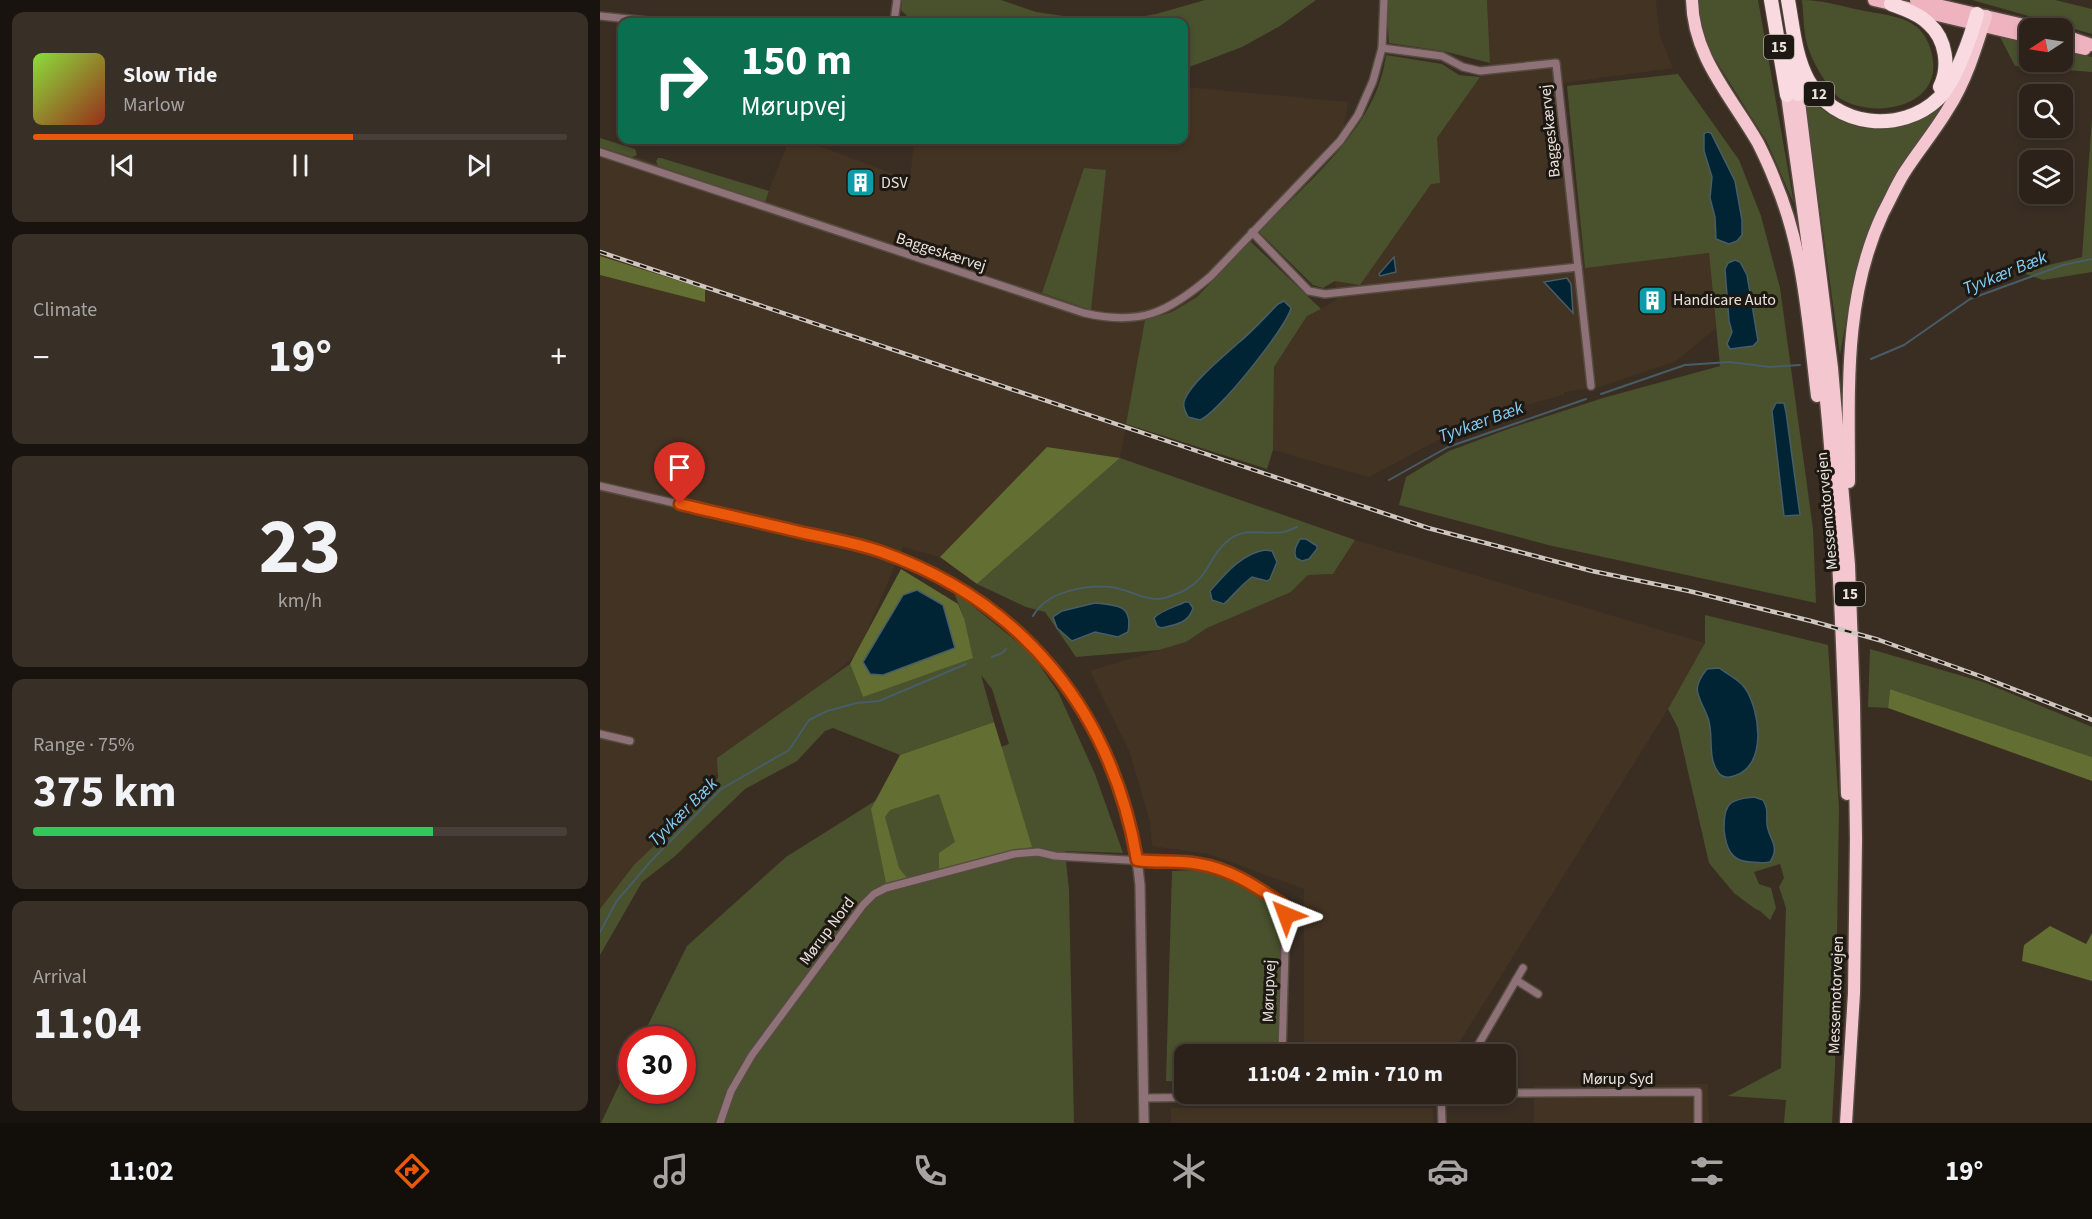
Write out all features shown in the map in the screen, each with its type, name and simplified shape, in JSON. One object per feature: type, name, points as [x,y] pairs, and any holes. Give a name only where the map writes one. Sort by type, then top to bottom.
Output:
[{"type":"highway","points":[[1692,0],[1694,30],[1701,49],[1759,145],[1787,214],[1804,289],[1825,466],[1836,532]]},
{"type":"highway","name":"Messemotorvejen","points":[[1771,0],[1792,94],[1832,368],[1849,565],[1856,839],[1854,993],[1847,1096]]},
{"type":"highway","name":"Messemotorvejen","points":[[1781,0],[1820,342],[1836,532],[1845,702],[1849,841],[1846,1123]]},
{"type":"highway","name":"12","points":[[1788,0],[1798,56],[1809,80],[1821,97],[1839,112],[1861,121],[1884,123],[1910,116],[1925,110],[1940,98],[1950,84],[1980,20]]},
{"type":"highway","points":[[1891,4],[1917,15],[1931,25],[1941,39],[1945,54],[1946,72],[1942,84],[1933,97],[1910,116]]},
{"type":"highway","points":[[1849,565],[1849,366],[1851,326],[1857,292],[1867,253],[1882,215],[1903,175],[1949,109],[1964,80],[1980,20]]},
{"type":"main road","points":[[1874,0],[2019,26]]},
{"type":"main road","points":[[1916,0],[2019,32]]},
{"type":"main road","points":[[2073,39],[2092,45]]},
{"type":"main road","points":[[2073,46],[2092,50]]},
{"type":"street","points":[[895,18],[897,0]]},
{"type":"street","name":"Baggeskærvej","points":[[600,152],[1084,314],[1107,318],[1140,317],[1167,309],[1191,294],[1340,141],[1358,115],[1373,81],[1382,48],[1384,0]]},
{"type":"street","points":[[600,16],[619,18]]},
{"type":"street","name":"Baggeskærvej","points":[[1382,48],[1442,56],[1463,67],[1480,71],[1556,63],[1591,386]]},
{"type":"street","points":[[1252,232],[1309,291],[1324,294],[1578,267]]},
{"type":"street","points":[[600,486],[857,544],[888,554],[944,580],[980,602],[1010,625],[1036,650],[1067,686],[1093,727],[1109,760],[1128,814],[1137,860],[1141,911],[1144,1123]]},
{"type":"street","points":[[600,734],[630,741]]},
{"type":"street","name":"Mørup Nord","points":[[720,1123],[731,1091],[752,1055],[863,905],[874,894],[886,888],[1014,854],[1038,852],[1055,856],[1137,860]]},
{"type":"street","name":"Mørupvej","points":[[1137,860],[1198,864],[1227,872],[1284,905],[1286,915],[1282,1044]]},
{"type":"street","points":[[1479,1044],[1523,968]]},
{"type":"street","points":[[1516,980],[1539,994]]},
{"type":"street","name":"Mørup Syd","points":[[1516,1093],[1698,1092],[1698,1123]]},
{"type":"street","points":[[1144,1098],[1174,1098]]},
{"type":"street","points":[[1441,1104],[1442,1123]]},
{"type":"shaded area","points":[[1487,0],[1656,0],[1660,37],[1673,68],[1563,83],[1585,267],[1709,253],[1716,328],[1676,361],[1599,387],[1564,392],[1564,395],[1505,410],[1440,439],[1369,477],[1273,450],[1274,367],[1307,316],[1337,300],[1335,281],[1490,63]]},
{"type":"shaded area","points":[[1188,87],[1348,102],[1344,127],[1197,297],[1172,312],[1145,320],[1120,458],[1047,447],[940,557],[903,547],[857,654],[713,777],[600,927],[600,144],[765,201],[787,144],[814,144],[910,180],[914,144],[1188,144]]},
{"type":"shaded area","points":[[1355,540],[1705,643],[1668,709],[1458,1044],[1304,1044],[1304,889],[1209,854],[1152,846],[1150,822],[1130,753],[1090,671],[1186,642],[1207,628],[1291,592],[1308,575],[1333,574]]},
{"type":"shaded area","points":[[1708,1084],[1709,1123],[1534,1123],[1534,1086]]},
{"type":"shaded area","points":[[1171,1108],[1433,1108],[1433,1123],[1171,1123]]},
{"type":"green space","points":[[902,0],[1001,0],[1036,12],[1078,18],[909,18],[901,10]]},
{"type":"green space","points":[[1205,0],[1316,0],[1280,26],[1242,47],[1188,67],[1188,18],[1133,18]]},
{"type":"green space","points":[[1386,0],[1487,0],[1490,63],[1443,51],[1389,43]]},
{"type":"green space","points":[[1699,0],[1758,0],[1794,204],[1767,142],[1706,45],[1700,24]]},
{"type":"green space","points":[[1802,0],[1890,15],[1917,27],[1927,40],[1932,55],[1933,72],[1928,86],[1918,97],[1888,108],[1855,105],[1841,99],[1827,84],[1811,56],[1806,38]]},
{"type":"green space","points":[[1972,0],[2055,0],[2092,9],[2092,34],[2073,29],[2073,18],[2036,18]]},
{"type":"green space","points":[[1999,35],[2019,40],[2019,66],[2015,66]]},
{"type":"green space","points":[[2073,52],[2092,57],[2092,72],[2073,71]]},
{"type":"green space","points":[[1386,55],[1442,64],[1459,75],[1480,77],[1437,138],[1440,183],[1431,184],[1360,285],[1335,281],[1323,288],[1313,285],[1259,232],[1318,173],[1355,130],[1380,82]]},
{"type":"green space","points":[[1678,74],[1739,160],[1761,216],[1780,288],[1813,529],[1816,603],[1548,545],[1399,505],[1406,477],[1449,451],[1603,398],[1720,366],[1709,253],[1585,268],[1567,86]],"holes":[[[1704,134],[1735,181],[1737,198],[1716,238],[1715,217],[1710,198],[1712,177],[1704,151]],[[1725,269],[1752,311],[1757,341],[1727,344],[1732,332]],[[1776,404],[1786,412],[1799,515],[1784,516],[1772,411]]]},
{"type":"green space","points":[[1803,87],[1818,106],[1833,116],[1845,122],[1872,129],[1900,127],[1913,122],[1929,112],[1952,90],[1945,108],[1899,169],[1862,251],[1850,298],[1840,355]]},
{"type":"green space","points":[[2092,117],[2092,272],[2043,280],[2020,272],[2082,257]]},
{"type":"green space","points":[[600,138],[635,149],[637,155],[632,157],[600,147]]},
{"type":"green space","points":[[658,158],[769,191],[765,202],[658,166],[656,161]]},
{"type":"green space","points":[[1084,168],[1106,170],[1091,310],[1042,293]]},
{"type":"green space","points":[[1250,241],[1321,309],[1307,316],[1274,367],[1273,450],[1267,469],[1126,424],[1145,320],[1172,312],[1197,297]]},
{"type":"green space","points":[[600,256],[705,289],[705,302],[600,275]]},
{"type":"green space","points":[[1047,447],[1120,458],[977,584],[940,557]]},
{"type":"green space","points":[[1120,458],[1355,540],[1333,574],[1308,575],[1291,592],[1207,628],[1186,642],[1159,650],[1076,657],[1045,612],[1026,607],[977,584]]},
{"type":"green space","points":[[901,569],[958,604],[964,618],[973,658],[863,697],[850,664]]},
{"type":"green space","points":[[953,590],[1031,653],[1058,692],[1095,774],[1123,853],[1065,851],[1069,890],[1074,1123],[601,1123],[618,1087],[618,1104],[696,1104],[696,1026],[647,1026],[687,946],[786,857],[902,784],[1009,744],[992,689],[981,675],[994,722],[900,755],[833,728],[825,731],[797,761],[745,789],[674,857],[642,882],[600,955],[600,909],[634,865],[703,799],[718,778],[717,758],[850,664],[863,697],[964,618]]},
{"type":"green space","points":[[1705,615],[1828,645],[1839,807],[1832,1123],[1784,1123],[1786,1100],[1728,1096],[1781,1068],[1786,908],[1779,887],[1784,878],[1780,864],[1754,872],[1759,884],[1771,888],[1776,908],[1770,920],[1734,893],[1709,863],[1678,728],[1668,709],[1705,643]]},
{"type":"green space","points":[[1870,649],[1983,682],[2092,727],[2092,757],[1890,689],[1888,708],[1868,707]]},
{"type":"green space","points":[[1890,689],[2092,757],[2092,781],[1888,708]]},
{"type":"green space","points":[[994,722],[1032,847],[939,870],[939,853],[955,842],[939,794],[890,810],[885,817],[899,868],[907,878],[886,883],[871,809],[900,755]]},
{"type":"green space","points":[[1197,870],[1226,878],[1274,904],[1281,917],[1279,1044],[1174,1044],[1174,1081],[1166,1081],[1172,871]]},
{"type":"green space","points":[[2050,926],[2086,944],[2092,933],[2092,981],[2022,961],[2024,945]]},
{"type":"water","points":[[1711,133],[1735,181],[1742,220],[1742,235],[1737,241],[1729,244],[1716,239],[1715,217],[1710,198],[1712,177],[1704,151],[1704,134]]},
{"type":"water","points":[[1394,257],[1396,272],[1380,276],[1379,274]]},
{"type":"water","points":[[1735,260],[1740,262],[1747,275],[1758,341],[1753,346],[1730,349],[1727,344],[1732,332],[1725,269],[1728,263]]},
{"type":"water","points":[[1567,278],[1571,284],[1573,313],[1544,282]]},
{"type":"water","points":[[1284,301],[1291,308],[1287,318],[1250,369],[1209,414],[1200,420],[1188,417],[1184,401],[1194,385],[1278,304]]},
{"type":"water","points":[[1776,403],[1784,403],[1786,412],[1800,515],[1784,516],[1772,411]]},
{"type":"water","points":[[1300,539],[1306,539],[1317,546],[1309,559],[1302,561],[1296,558],[1295,553]]},
{"type":"water","points":[[1265,550],[1272,551],[1277,562],[1270,579],[1267,581],[1252,577],[1224,604],[1212,600],[1210,591],[1228,572],[1241,560]]},
{"type":"water","points":[[917,590],[943,605],[955,648],[883,675],[870,674],[863,662],[903,595]]},
{"type":"water","points":[[1189,602],[1193,608],[1185,620],[1161,628],[1157,626],[1154,618],[1157,615]]},
{"type":"water","points":[[1095,603],[1116,606],[1126,611],[1129,623],[1128,632],[1118,637],[1095,632],[1072,641],[1057,628],[1053,617],[1062,611]]},
{"type":"water","points":[[1719,668],[1743,685],[1750,698],[1757,723],[1758,737],[1752,761],[1745,770],[1730,777],[1721,775],[1715,766],[1710,725],[1697,688],[1707,669]]},
{"type":"water","points":[[1754,797],[1763,800],[1767,809],[1767,824],[1774,846],[1773,856],[1768,863],[1744,861],[1734,857],[1725,837],[1724,819],[1731,803],[1742,798]]},
{"type":"waterway","name":"Tyvkær Bæk","points":[[1871,359],[1904,345],[1970,299],[2063,265],[2092,259]]},
{"type":"waterway","name":"Tyvkær Bæk","points":[[1601,394],[1685,365],[1730,362],[1770,367],[1800,365]]},
{"type":"waterway","name":"Tyvkær Bæk","points":[[1389,480],[1448,447],[1586,399]]},
{"type":"waterway","name":"Tyvkær Bæk","points":[[1033,616],[1039,607],[1057,595],[1090,587],[1111,587],[1153,599],[1170,596],[1181,592],[1198,580],[1217,552],[1236,535],[1250,532],[1277,533],[1297,527]]},
{"type":"waterway","name":"Tyvkær Bæk","points":[[992,657],[1006,649]]},
{"type":"waterway","name":"Tyvkær Bæk","points":[[600,932],[616,902],[650,862],[721,789],[789,750],[809,720],[827,711],[857,703],[879,701],[966,664]]},
{"type":"railway","points":[[600,252],[1428,528],[1592,571],[1689,591],[1879,640],[1980,676],[2092,720]]},
{"type":"place","name":"DSV","points":[[860,183]]},
{"type":"place","name":"Handicare Auto","points":[[1652,300]]},
{"type":"route","points":[[680,504],[873,549],[944,580],[980,602],[1010,625],[1036,650],[1067,686],[1093,727],[1122,794],[1137,860],[1198,864],[1227,872],[1284,905],[1286,915]]}]
